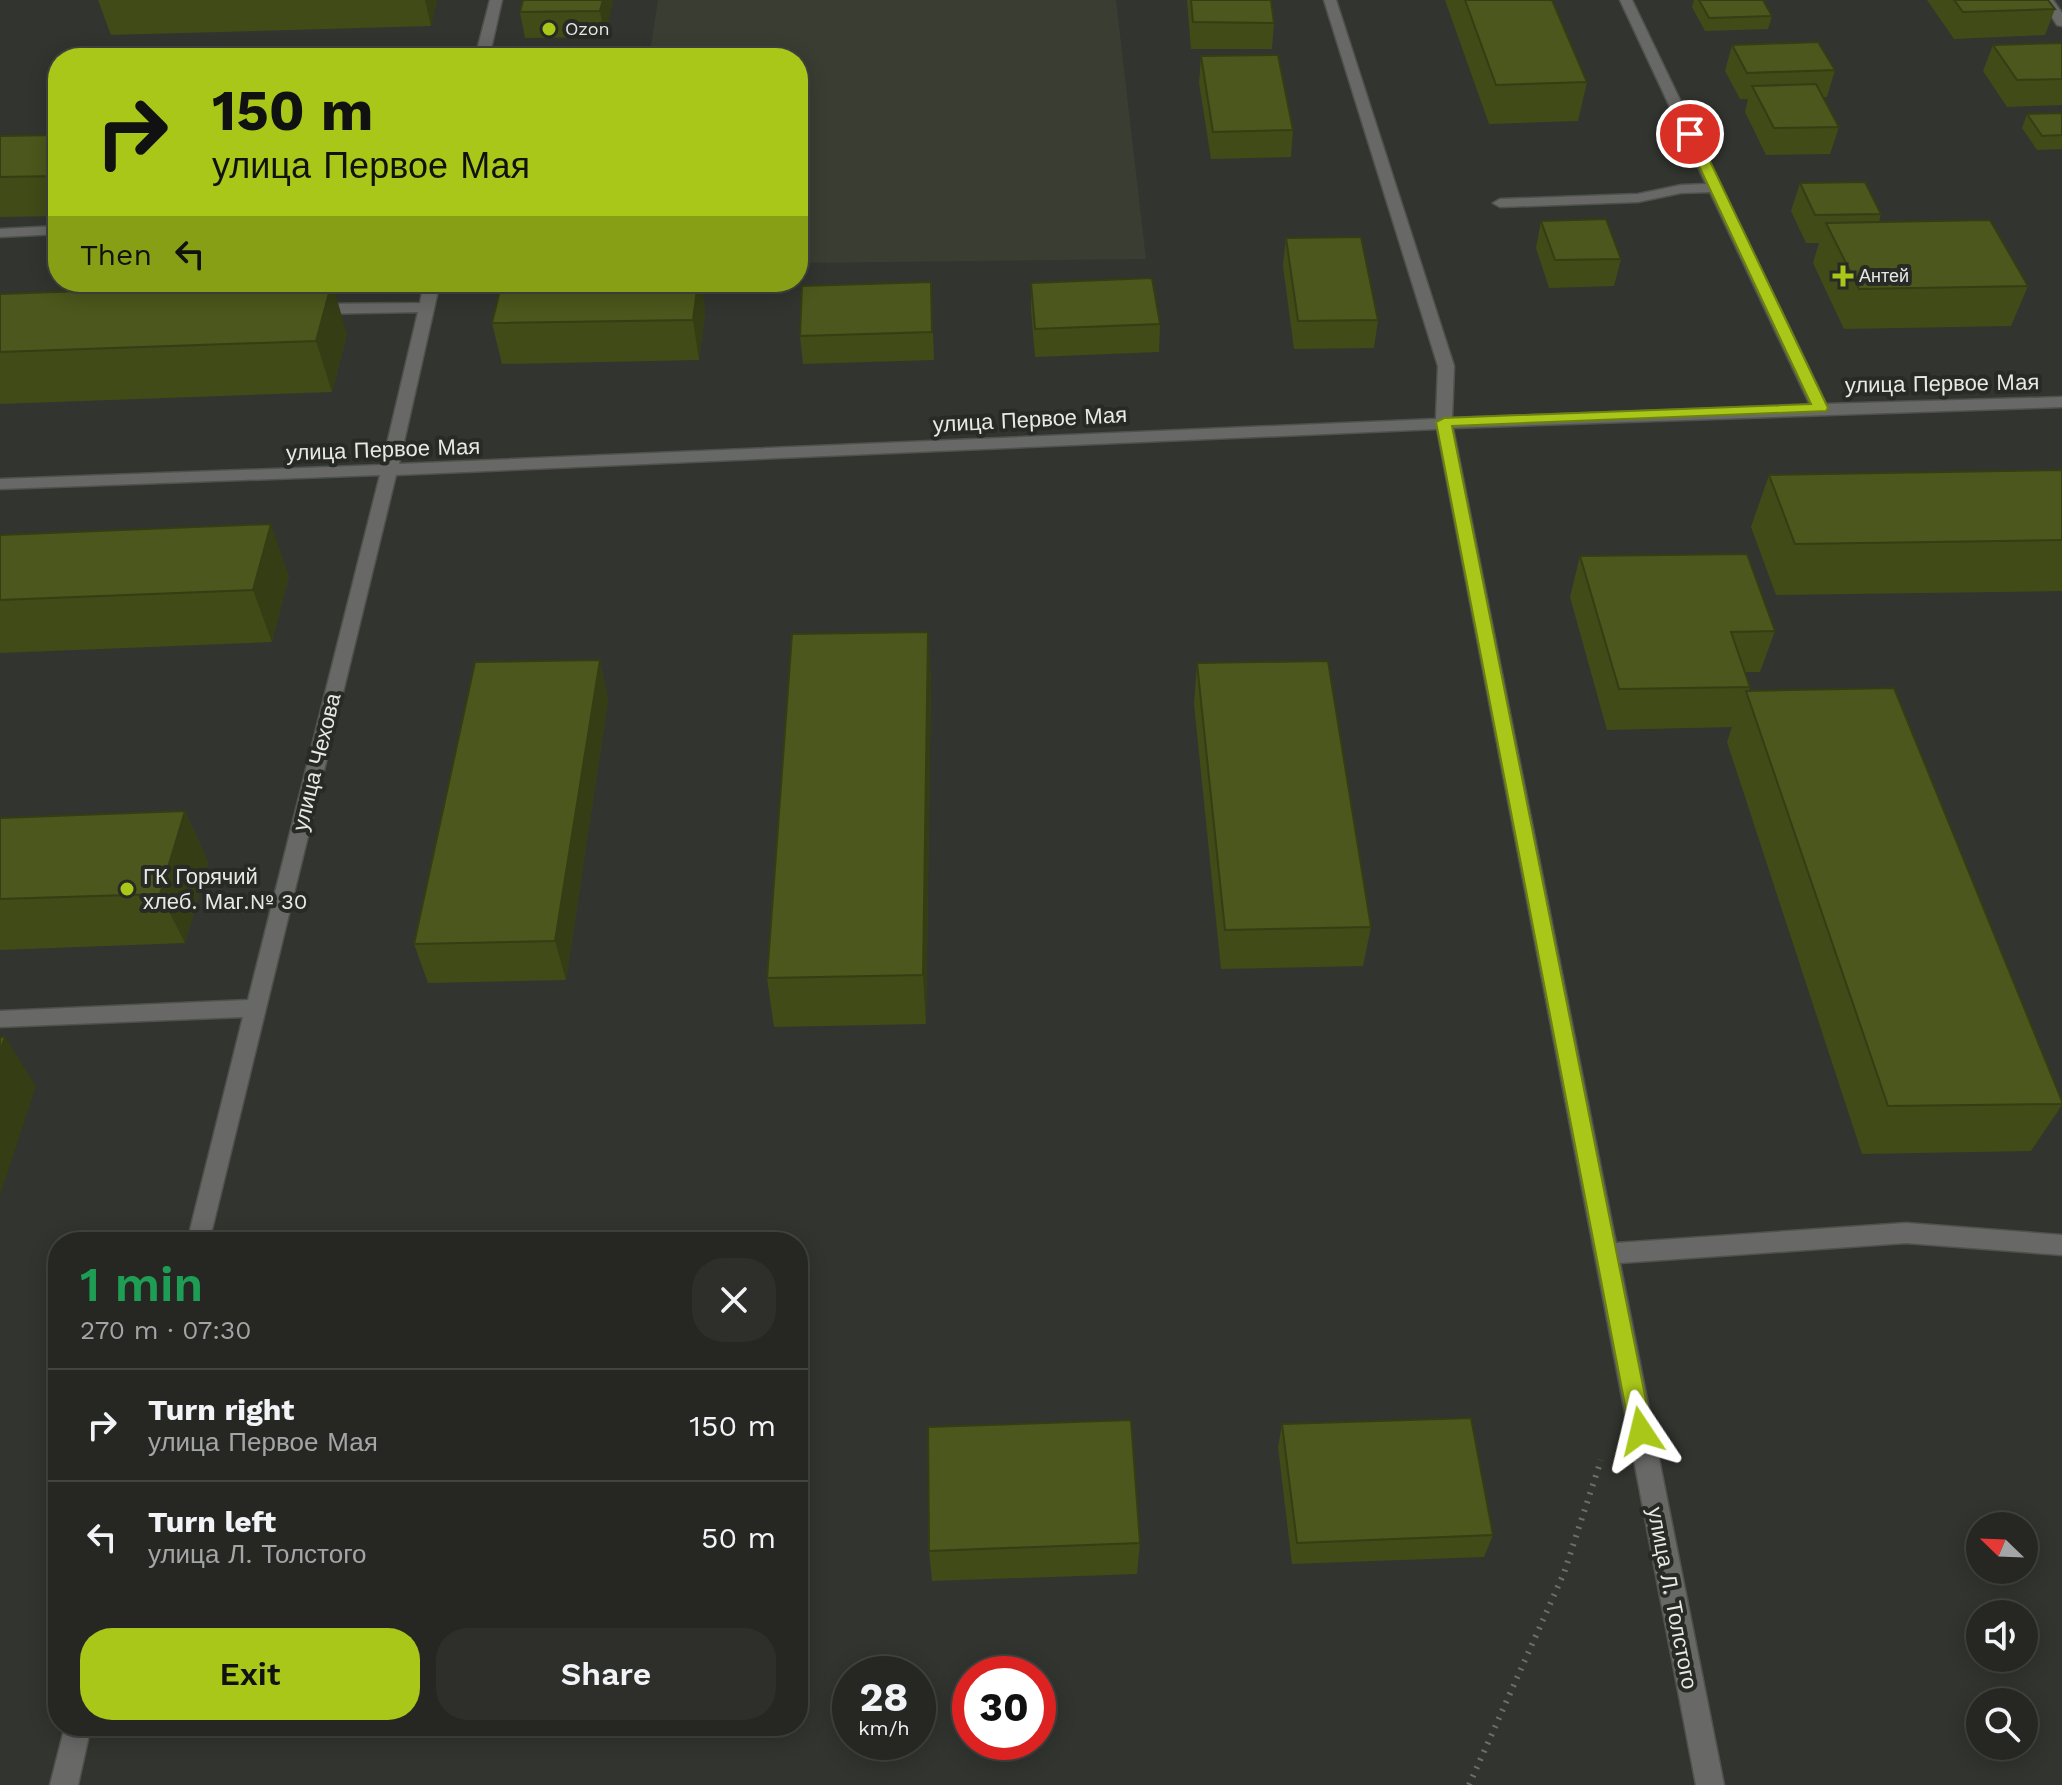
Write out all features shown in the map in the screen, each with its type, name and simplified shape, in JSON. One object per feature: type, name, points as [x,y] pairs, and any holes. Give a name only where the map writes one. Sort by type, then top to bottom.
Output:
[{"type":"street","points":[[484,48],[496,0]]},
{"type":"street","name":"улица Л. Толстого","points":[[1330,0],[1446,366],[1444,422],[1710,1785]]},
{"type":"street","points":[[1626,0],[1820,408]]},
{"type":"street","points":[[2047,0],[2062,22]]},
{"type":"street","points":[[1500,203],[1638,198],[1681,189],[1716,188]]},
{"type":"street","points":[[0,233],[48,231]]},
{"type":"street","name":"улица Чехова","points":[[200,1232],[389,471],[430,292]]},
{"type":"street","points":[[300,310],[427,307]]},
{"type":"street","name":"улица Первое Мая","points":[[0,484],[389,471],[1444,422],[2062,402]]},
{"type":"street","points":[[0,1019],[255,1008]]},
{"type":"street","points":[[1608,1254],[1906,1233],[2062,1245]]},
{"type":"street","points":[[64,1785],[76,1736]]},
{"type":"path","points":[[1469,1785],[1564,1573],[1602,1457]]},
{"type":"shaded area","points":[[658,0],[1116,0],[1146,259],[808,263],[808,48],[651,48]]},
{"type":"building","points":[[523,0],[603,0],[600,11],[520,12]]},
{"type":"building","points":[[1191,0],[1271,0],[1274,23],[1193,22]]},
{"type":"building","points":[[1465,0],[1552,0],[1587,82],[1496,85]]},
{"type":"building","points":[[1699,0],[1763,0],[1772,16],[1709,18]]},
{"type":"building","points":[[1954,0],[2048,0],[2055,9],[1963,12]]},
{"type":"building","points":[[1818,42],[1835,70],[1747,73],[1732,45]]},
{"type":"building","points":[[2062,43],[2062,79],[2017,80],[1993,45]]},
{"type":"building","points":[[1278,55],[1293,130],[1213,132],[1201,56]]},
{"type":"building","points":[[1816,84],[1839,127],[1774,128],[1752,86]]},
{"type":"building","points":[[2062,113],[2062,135],[2042,136],[2027,114]]},
{"type":"building","points":[[48,135],[48,176],[0,177],[0,136]]},
{"type":"building","points":[[1865,182],[1881,214],[1815,215],[1800,183]]},
{"type":"building","points":[[1606,219],[1621,259],[1555,260],[1541,221]]},
{"type":"building","points":[[1990,220],[2028,286],[1859,289],[1826,223]]},
{"type":"building","points":[[1361,237],[1378,320],[1298,321],[1286,238]]},
{"type":"building","points":[[1152,278],[1160,324],[1035,329],[1031,283]]},
{"type":"building","points":[[931,282],[932,332],[800,336],[802,292],[808,292],[808,286]]},
{"type":"building","points":[[329,292],[316,341],[0,352],[0,294]]},
{"type":"building","points":[[500,292],[697,292],[693,320],[492,323]]},
{"type":"building","points":[[2062,470],[2062,540],[1795,544],[1769,475]]},
{"type":"building","points":[[271,524],[253,590],[0,600],[0,535]]},
{"type":"building","points":[[1747,554],[1775,631],[1731,632],[1750,687],[1619,689],[1580,556]]},
{"type":"building","points":[[928,632],[923,975],[767,978],[792,634]]},
{"type":"building","points":[[600,660],[555,941],[414,944],[475,662]]},
{"type":"building","points":[[1328,661],[1371,927],[1225,930],[1197,663]]},
{"type":"building","points":[[1894,688],[2062,1104],[1888,1106],[1746,691]]},
{"type":"building","points":[[185,811],[160,894],[0,899],[0,818]]},
{"type":"building","points":[[1471,1418],[1493,1535],[1297,1543],[1282,1424]]},
{"type":"building","points":[[1131,1420],[1140,1543],[929,1551],[928,1427]]},
{"type":"place","name":"Ozon","points":[[549,29]]},
{"type":"place","name":"Антей","points":[[1843,276]]},
{"type":"place","name":"ГК Горячий хлеб. Маг.№ 30","points":[[127,889]]},
{"type":"route","points":[[1641,1431],[1444,422],[1820,408],[1690,134]]}]
